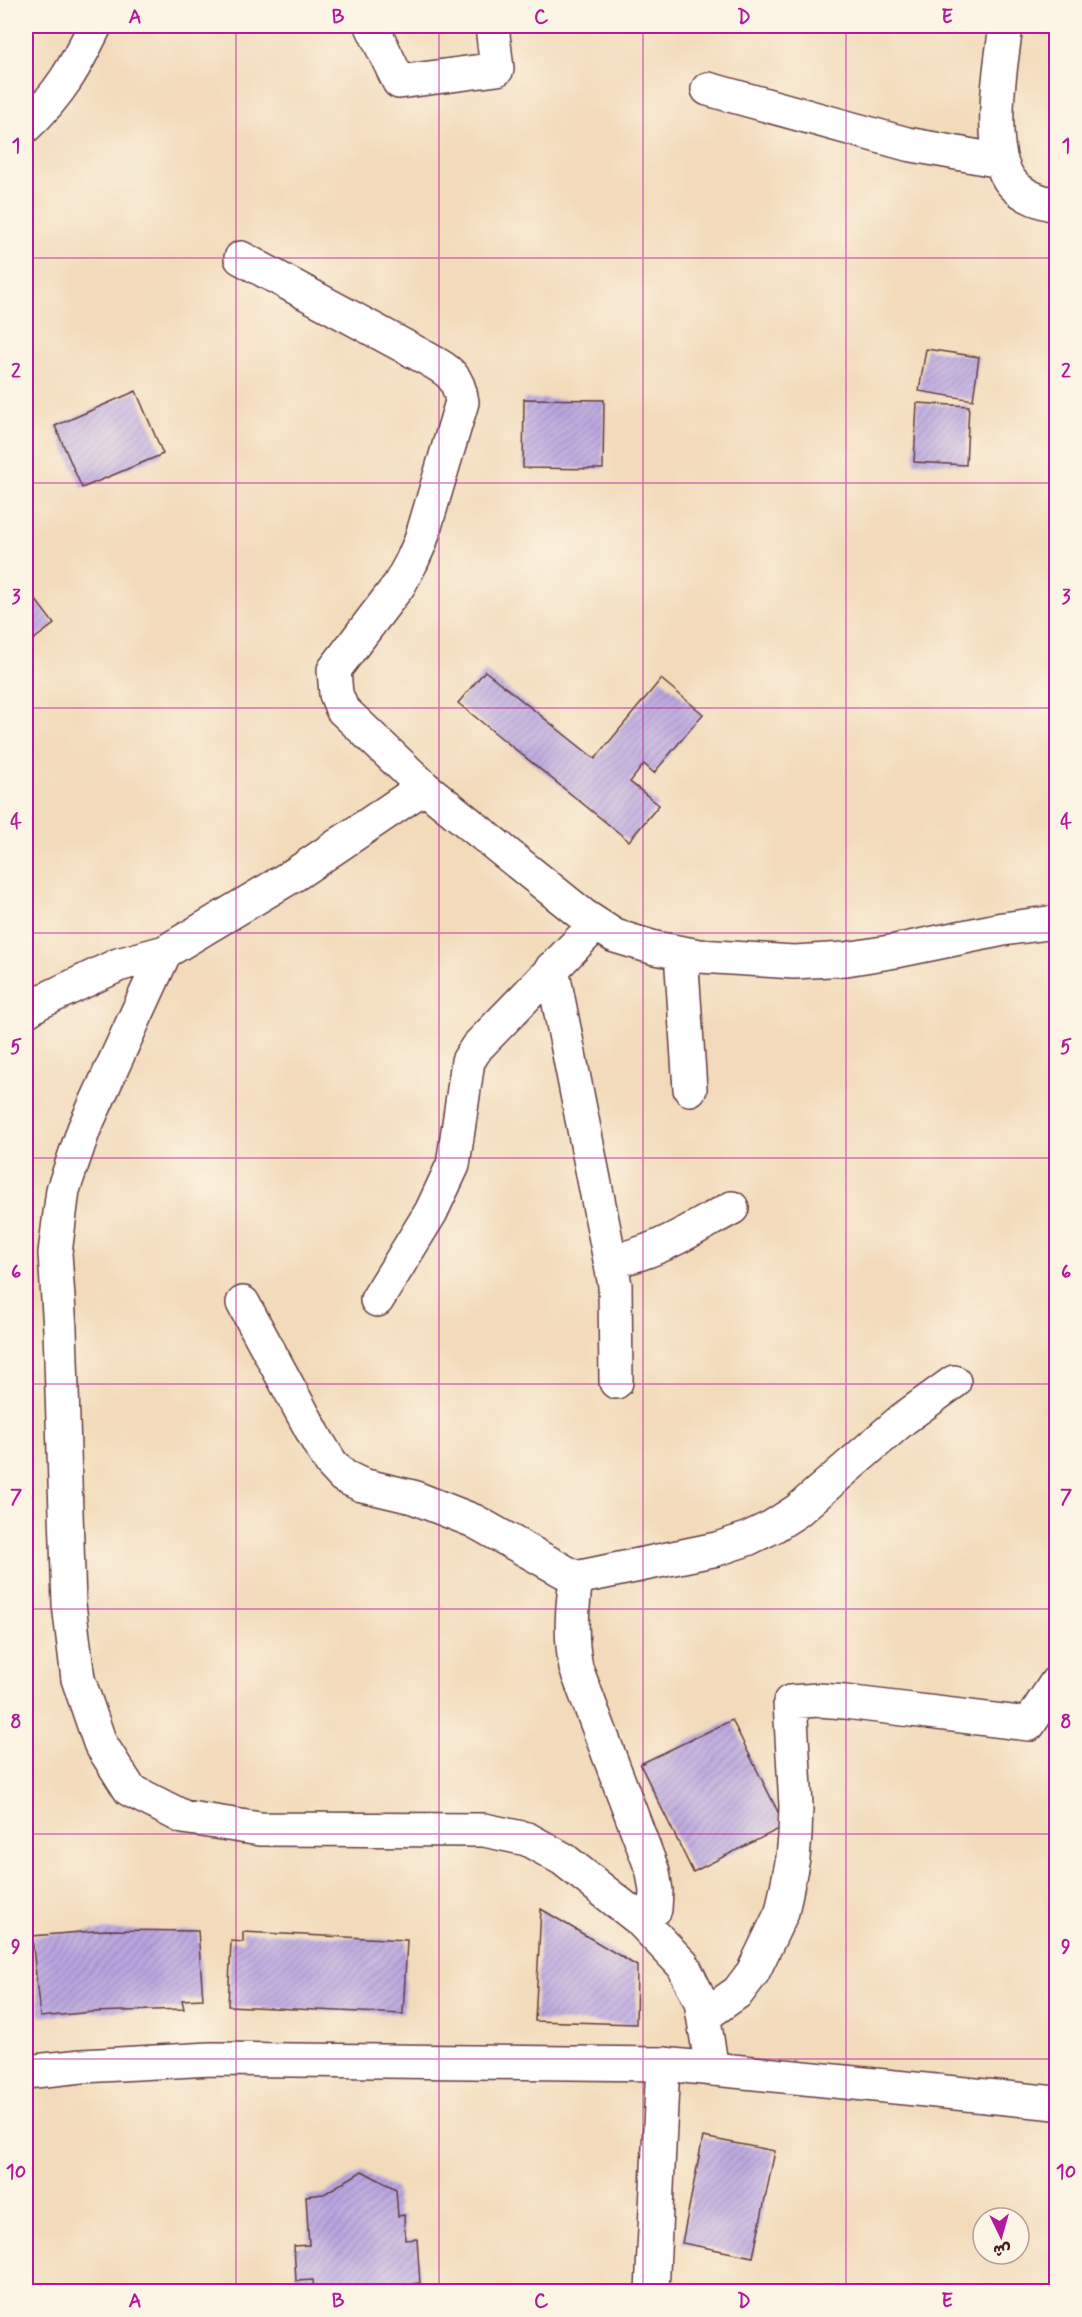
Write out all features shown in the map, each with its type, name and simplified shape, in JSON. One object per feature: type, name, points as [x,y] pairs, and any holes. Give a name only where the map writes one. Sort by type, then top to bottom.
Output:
[{"type":"street","points":[[26,126],[50,102],[74,70],[95,26]]},
{"type":"street","points":[[372,26],[399,82],[497,69],[492,26]]},
{"type":"street","points":[[1006,26],[996,127],[1001,161],[1012,183],[1036,201],[1056,205]]},
{"type":"street","points":[[708,89],[907,144],[1001,161]]},
{"type":"street","points":[[241,258],[434,362],[448,371],[459,384],[462,402],[420,543],[399,585],[334,670],[336,694],[342,709],[424,787],[584,916],[615,936],[654,948],[681,953],[794,962],[846,959],[1003,929],[1056,922]]},
{"type":"street","points":[[26,1011],[118,965],[165,952],[297,873],[424,787]]},
{"type":"street","points":[[377,1300],[431,1212],[453,1165],[468,1061],[477,1047],[596,924]]},
{"type":"street","points":[[165,952],[84,1129],[63,1190],[55,1253],[60,1329],[69,1604],[78,1679],[100,1743],[130,1790],[183,1818],[260,1829],[484,1830],[527,1839],[563,1859],[639,1919],[683,1965],[701,2002],[712,2068]]},
{"type":"street","points":[[681,953],[690,1089]]},
{"type":"street","points":[[552,968],[615,1285],[616,1382]]},
{"type":"street","points":[[610,1261],[634,1257],[652,1250],[732,1208]]},
{"type":"street","points":[[243,1303],[318,1442],[331,1463],[343,1476],[362,1485],[413,1497],[474,1521],[576,1578],[717,1549],[747,1539],[772,1527],[797,1511],[903,1419],[954,1382]]},
{"type":"street","points":[[576,1578],[571,1614],[571,1642],[576,1668],[653,1872],[656,1891],[655,1909],[639,1919]]},
{"type":"street","points":[[704,2016],[738,1992],[753,1972],[782,1912],[793,1858],[795,1816],[790,1702],[818,1700],[845,1702],[1029,1724],[1056,1683]]},
{"type":"street","points":[[26,2072],[146,2061],[211,2059],[663,2064],[1056,2103]]},
{"type":"street","points":[[652,2292],[663,2064]]},
{"type":"building","points":[[926,349],[979,357],[973,400],[919,391]]},
{"type":"building","points":[[136,391],[163,454],[82,488],[55,426]]},
{"type":"building","points":[[524,399],[604,400],[603,469],[523,468]]},
{"type":"building","points":[[917,403],[969,406],[966,465],[914,462]]},
{"type":"building","points":[[26,587],[54,624],[26,645]]},
{"type":"building","points":[[485,671],[595,759],[661,679],[703,714],[654,773],[644,764],[630,782],[659,805],[629,841],[458,703]]},
{"type":"building","points":[[732,1720],[785,1826],[693,1872],[640,1764]]},
{"type":"building","points":[[541,1909],[637,1966],[636,2024],[535,2021]]},
{"type":"building","points":[[106,1930],[198,1931],[203,1999],[182,2000],[184,2009],[93,2012],[40,2017],[32,1936]]},
{"type":"building","points":[[243,1932],[407,1940],[403,2014],[228,2006],[231,1941],[243,1942]]},
{"type":"building","points":[[703,2137],[775,2151],[753,2257],[682,2243]]},
{"type":"building","points":[[362,2171],[396,2189],[398,2216],[404,2215],[405,2240],[417,2239],[420,2283],[412,2284],[412,2292],[314,2292],[313,2280],[296,2281],[294,2246],[309,2245],[306,2196],[324,2194]]}]
